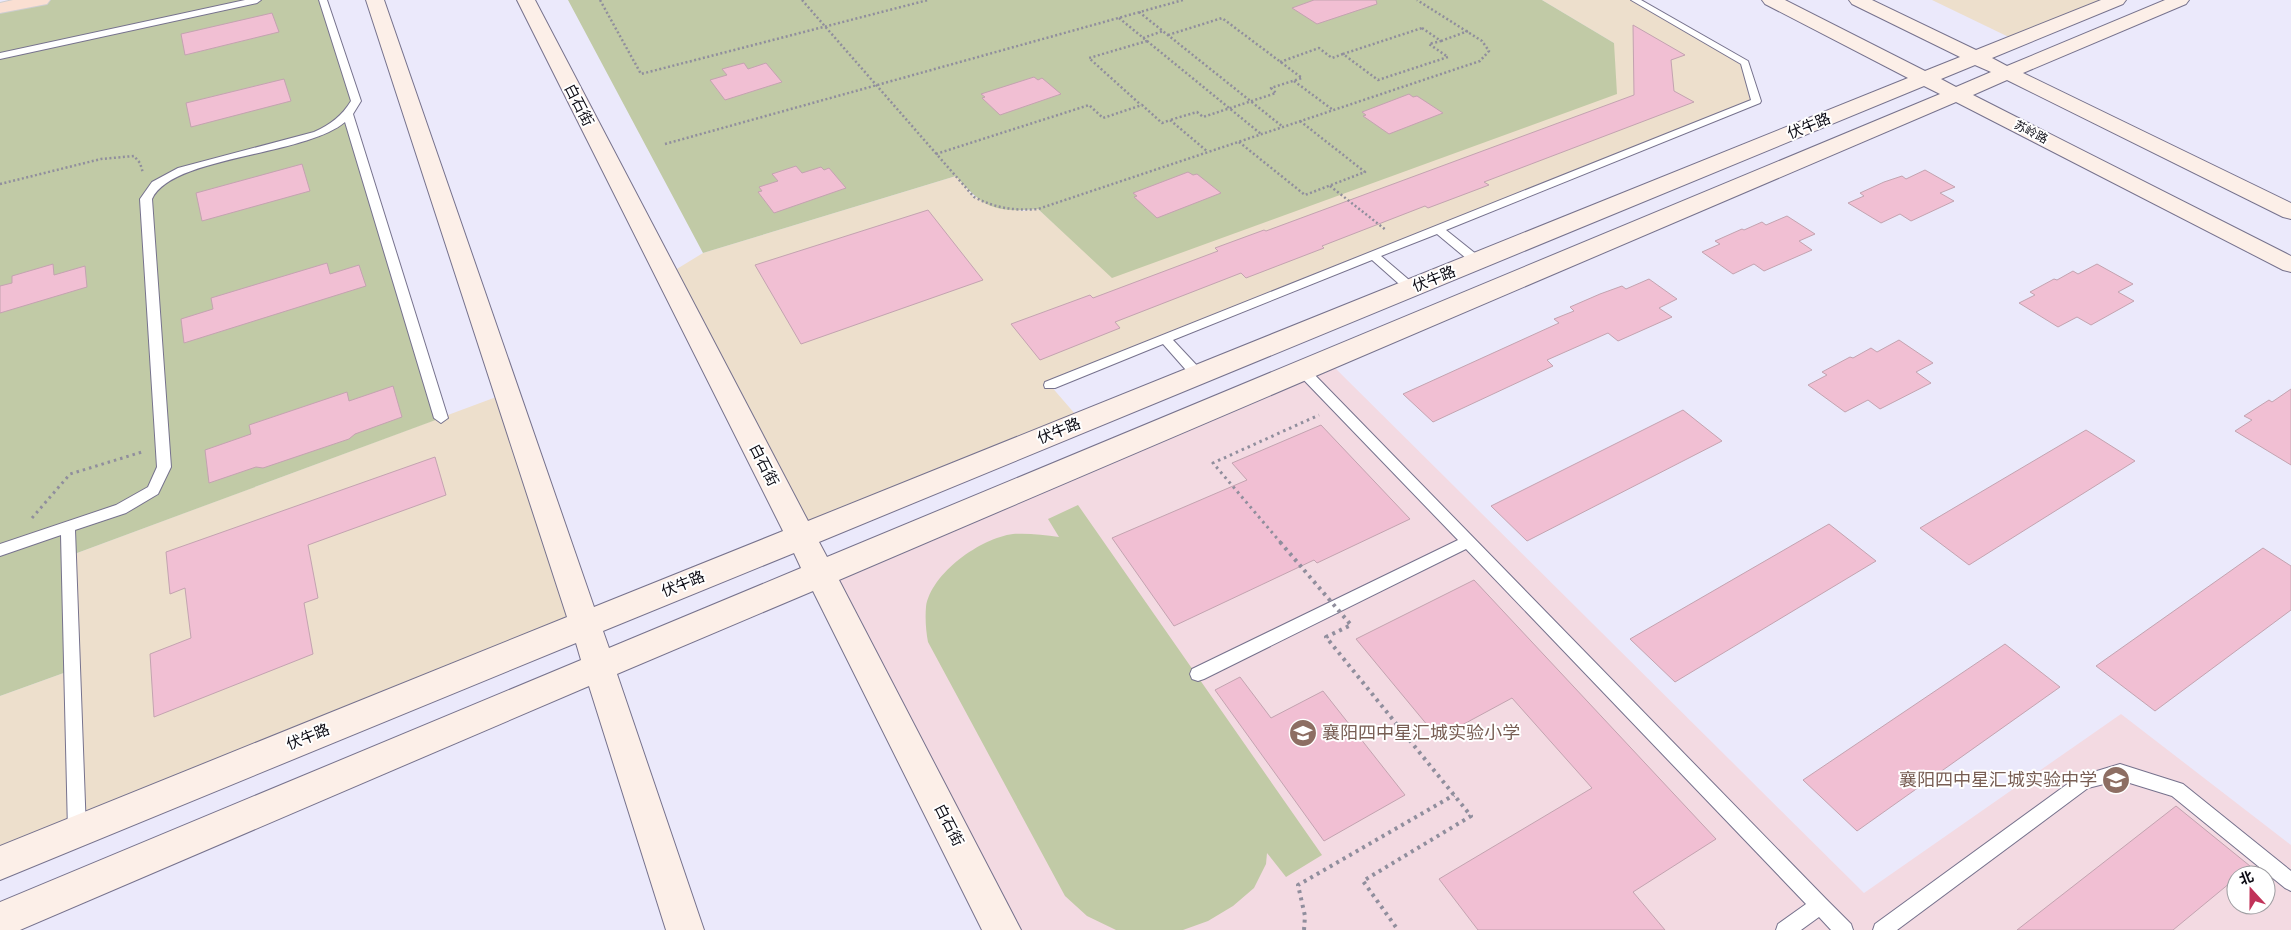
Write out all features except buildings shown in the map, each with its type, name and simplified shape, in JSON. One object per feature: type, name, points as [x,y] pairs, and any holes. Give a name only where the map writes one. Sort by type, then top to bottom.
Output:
[{"type":"main road","points":[[0,8],[41,0]]},
{"type":"street","points":[[375,0],[585,624],[685,930]]},
{"type":"street","name":"白石街","points":[[526,0],[1002,930]]},
{"type":"street","name":"苏岭路","points":[[1771,0],[2291,265]]},
{"type":"street","points":[[1858,0],[2291,212]]},
{"type":"street","name":"伏牛路","points":[[0,863],[2117,0]]},
{"type":"street","points":[[0,920],[2180,0]]},
{"type":"lane","points":[[0,56],[257,0]]},
{"type":"lane","points":[[0,550],[121,509],[153,490],[164,467],[146,198],[150,190],[164,178],[182,170],[318,134],[338,125],[348,115],[356,101],[323,0]]},
{"type":"lane","points":[[1050,385],[1756,102],[1746,63],[1635,0]]},
{"type":"lane","points":[[348,115],[441,418]]},
{"type":"lane","points":[[1438,229],[1477,261]]},
{"type":"lane","points":[[1373,255],[1411,288]]},
{"type":"lane","points":[[1165,339],[1198,375]]},
{"type":"lane","points":[[1303,371],[1844,930]]},
{"type":"lane","points":[[68,527],[77,832]]},
{"type":"lane","points":[[1198,674],[1468,542]]},
{"type":"lane","points":[[1882,930],[2083,782],[2120,772],[2177,790],[2291,882]]},
{"type":"lane","points":[[1785,930],[1820,905]]},
{"type":"path","points":[[600,0],[641,74],[928,0]]},
{"type":"path","points":[[802,0],[974,197],[994,208],[1022,211],[1038,209],[1480,60],[1489,51],[1482,41],[1417,0]]},
{"type":"path","points":[[665,144],[1183,0]]},
{"type":"path","points":[[1139,12],[1283,127]]},
{"type":"path","points":[[1119,18],[1261,134]]},
{"type":"path","points":[[1147,41],[1089,58],[1162,123],[1197,112],[1202,116],[1276,93],[1270,88],[1302,78],[1222,18],[1168,35]]},
{"type":"path","points":[[1280,62],[1319,48],[1332,58],[1422,28],[1441,40]]},
{"type":"path","points":[[1143,38],[1163,32]]},
{"type":"path","points":[[1342,54],[1378,80],[1448,57],[1429,44],[1468,32]]},
{"type":"path","points":[[1294,81],[1333,110]]},
{"type":"path","points":[[936,154],[1089,105],[1102,118],[1142,105]]},
{"type":"path","points":[[1170,120],[1208,152]]},
{"type":"path","points":[[1239,142],[1305,194],[1366,172],[1300,121]]},
{"type":"path","points":[[0,184],[101,159],[134,156],[140,163],[148,194]]},
{"type":"path","points":[[1330,185],[1403,243]]},
{"type":"path","points":[[1338,407],[1213,463],[1350,625],[1326,637],[1471,816],[1363,881],[1398,930]]},
{"type":"path","points":[[24,520],[31,518],[70,474],[88,467],[163,447]]},
{"type":"path","points":[[1304,930],[1305,916],[1298,885],[1454,795]]},
{"type":"shaded area","points":[[1542,0],[1635,0],[1745,63],[1756,101],[1050,385],[1082,422],[801,536],[667,275],[703,253],[956,176],[974,197],[1022,211],[1038,209],[1113,277],[1614,43]]},
{"type":"shaded area","points":[[1932,0],[2117,0],[2017,41]]},
{"type":"shaded area","name":"襄阳四中星汇城实验小学","points":[[1327,360],[1864,893],[2121,714],[2291,845],[2291,930],[1002,930],[820,574]]},
{"type":"shaded area","points":[[507,393],[585,624],[0,863],[0,696],[72,670],[69,556]]},
{"type":"green space","points":[[41,0],[323,0],[356,101],[348,115],[441,418],[69,556],[72,670],[0,696],[0,8]]},
{"type":"green space","points":[[568,0],[1542,0],[1614,43],[1617,94],[1112,278],[1038,209],[1011,210],[991,206],[974,195],[956,176],[703,253]]},
{"type":"green space","points":[[1078,505],[1322,855],[1286,877],[1267,853],[1266,864],[1254,888],[1233,906],[1208,921],[1183,930],[1116,930],[1087,916],[1065,896],[928,642],[926,607],[930,594],[937,582],[959,559],[987,542],[1013,534],[1059,537],[1048,519]]},
{"type":"place","name":"襄阳四中星汇城实验小学","points":[[1303,733]]},
{"type":"place","name":"襄阳四中星汇城实验中学","points":[[2116,780]]}]
